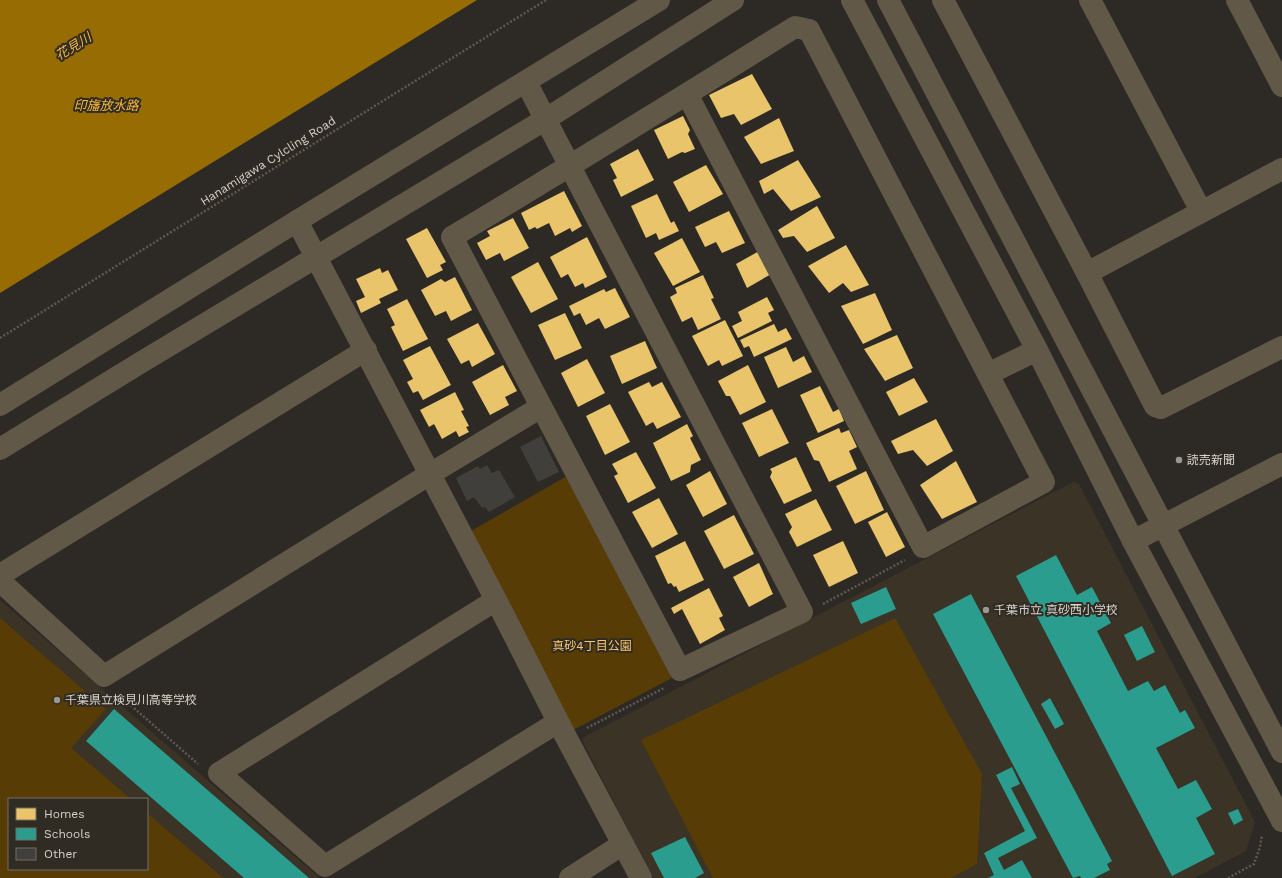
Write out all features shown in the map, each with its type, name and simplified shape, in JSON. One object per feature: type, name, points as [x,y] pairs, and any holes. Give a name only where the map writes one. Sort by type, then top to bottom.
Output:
[{"type":"street","points":[[0,405],[297,221],[659,0]]},
{"type":"street","points":[[0,449],[546,119],[734,0]]},
{"type":"street","points":[[852,0],[1037,350],[1133,541],[1282,821]]},
{"type":"street","points":[[888,0],[1282,752]]},
{"type":"street","points":[[943,0],[1088,273],[1155,406],[1161,408],[1282,346]]},
{"type":"street","points":[[1090,0],[1201,211]]},
{"type":"street","points":[[1237,0],[1282,86]]},
{"type":"street","points":[[526,82],[571,166],[802,612],[680,670],[452,237],[571,166],[687,94],[795,27],[809,30],[1044,482],[923,547],[687,94]]},
{"type":"street","points":[[1088,273],[1201,211],[1282,169]]},
{"type":"street","points":[[297,221],[366,350],[641,878]]},
{"type":"street","points":[[0,575],[366,350]]},
{"type":"street","points":[[988,374],[1037,350]]},
{"type":"street","points":[[0,581],[104,676],[541,407]]},
{"type":"street","points":[[1133,541],[1282,464]]},
{"type":"street","points":[[496,600],[219,773],[324,866],[563,730]]},
{"type":"street","points":[[570,878],[623,844]]},
{"type":"path","name":"Hanamigawa Cylcling Road","points":[[0,338],[546,0]]},
{"type":"path","points":[[802,612],[818,606],[907,559],[923,547]]},
{"type":"path","points":[[563,730],[673,683],[680,670]]},
{"type":"path","points":[[104,676],[112,690],[200,766],[219,773]]},
{"type":"path","points":[[1228,878],[1254,864],[1260,846]]},
{"type":"shaded area","name":"千葉市立 真砂西小学校","points":[[1073,482],[1079,484],[1255,822],[1246,851],[1195,878],[653,878],[582,740],[586,736]]},
{"type":"shaded area","name":"千葉県立検見川高等学校","points":[[0,600],[320,878],[0,878]]},
{"type":"green space","name":"真砂4丁目公園","points":[[567,476],[672,678],[573,730],[471,531]]},
{"type":"green space","points":[[0,618],[106,709],[71,748],[130,798],[8,798],[8,870],[148,870],[148,814],[223,878],[0,878]]},
{"type":"green space","points":[[895,618],[982,774],[977,864],[951,878],[713,878],[641,740]]},
{"type":"water","name":"印旛放水路","points":[[0,0],[477,0],[0,293]]},
{"type":"building: Homes","points":[[752,74],[772,109],[741,125],[734,114],[721,118],[709,95]]},
{"type":"building: Homes","points":[[683,116],[690,130],[688,134],[695,149],[685,153],[682,152],[668,159],[654,130]]},
{"type":"building: Homes","points":[[779,118],[794,151],[761,164],[744,137]]},
{"type":"building: Homes","points":[[638,149],[654,180],[621,197],[613,180],[617,178],[610,164]]},
{"type":"building: Homes","points":[[798,160],[821,197],[791,211],[773,189],[764,194],[759,181]]},
{"type":"building: Homes","points":[[706,165],[723,194],[689,212],[673,182]]},
{"type":"building: Homes","points":[[564,191],[582,226],[572,232],[570,228],[555,236],[549,223],[537,229],[535,227],[529,230],[521,213]]},
{"type":"building: Homes","points":[[657,194],[671,223],[674,221],[679,231],[659,240],[656,233],[646,238],[631,206]]},
{"type":"building: Homes","points":[[817,206],[835,238],[807,252],[794,236],[783,238],[778,230]]},
{"type":"building: Homes","points":[[729,211],[745,243],[722,253],[716,242],[705,247],[695,227]]},
{"type":"building: Homes","points":[[513,218],[529,248],[504,261],[500,253],[486,260],[477,243],[490,236],[487,231]]},
{"type":"building: Homes","points":[[427,228],[446,262],[440,265],[443,270],[427,278],[406,239]]},
{"type":"building: Homes","points":[[587,237],[607,277],[585,288],[583,283],[575,287],[568,274],[561,278],[550,257]]},
{"type":"building: Homes","points":[[682,238],[700,272],[673,286],[654,253]]},
{"type":"building: Homes","points":[[846,245],[869,285],[851,292],[843,283],[829,293],[808,266]]},
{"type":"building: Homes","points":[[761,250],[773,273],[747,288],[736,264]]},
{"type":"building: Homes","points":[[538,262],[558,299],[531,313],[511,277]]},
{"type":"building: Homes","points":[[380,268],[382,273],[388,270],[398,290],[379,299],[381,303],[361,313],[356,301],[365,297],[356,279]]},
{"type":"building: Homes","points":[[703,275],[714,298],[711,299],[721,319],[698,330],[692,317],[682,322],[670,297],[677,293],[675,288]]},
{"type":"building: Homes","points":[[455,277],[472,310],[451,321],[446,311],[435,316],[421,290],[441,279],[445,282]]},
{"type":"building: Homes","points":[[615,288],[630,317],[605,329],[599,318],[586,325],[580,313],[574,316],[569,306],[604,289],[606,292]]},
{"type":"building: Homes","points":[[875,293],[892,330],[863,344],[841,306]]},
{"type":"building: Homes","points":[[767,297],[774,310],[768,313],[772,321],[738,338],[732,326],[742,321],[738,312]]},
{"type":"building: Homes","points":[[407,299],[428,339],[403,351],[391,327],[395,325],[387,309]]},
{"type":"building: Homes","points":[[565,313],[582,348],[555,360],[538,325]]},
{"type":"building: Homes","points":[[725,320],[743,356],[722,366],[719,360],[708,366],[692,336]]},
{"type":"building: Homes","points":[[478,323],[495,354],[472,367],[469,360],[461,364],[447,339]]},
{"type":"building: Homes","points":[[774,324],[778,332],[786,328],[792,339],[754,357],[749,346],[744,348],[740,340]]},
{"type":"building: Homes","points":[[897,335],[913,368],[885,381],[864,349]]},
{"type":"building: Homes","points":[[645,341],[657,368],[622,384],[610,356]]},
{"type":"building: Homes","points":[[430,346],[451,385],[423,400],[418,391],[413,393],[407,382],[413,379],[403,360]]},
{"type":"building: Homes","points":[[786,347],[793,362],[804,356],[812,372],[778,388],[764,357]]},
{"type":"building: Homes","points":[[587,359],[605,393],[578,407],[561,373]]},
{"type":"building: Homes","points":[[503,365],[517,391],[505,397],[509,405],[490,415],[472,382]]},
{"type":"building: Homes","points":[[748,365],[766,402],[740,415],[730,396],[726,396],[718,381]]},
{"type":"building: Homes","points":[[914,378],[928,402],[899,416],[886,392]]},
{"type":"building: Homes","points":[[649,382],[652,387],[662,382],[681,417],[657,429],[653,422],[646,426],[628,392]]},
{"type":"building: Homes","points":[[820,386],[833,412],[839,409],[844,421],[818,433],[800,395]]},
{"type":"building: Homes","points":[[455,392],[464,410],[461,411],[469,426],[466,427],[469,432],[459,437],[456,431],[442,439],[434,424],[429,427],[420,410]]},
{"type":"building: Homes","points":[[610,404],[630,442],[605,455],[586,416]]},
{"type":"building: Homes","points":[[772,409],[789,443],[759,457],[742,423]]},
{"type":"building: Homes","points":[[936,419],[953,451],[927,466],[913,450],[898,454],[891,441]]},
{"type":"building: Homes","points":[[687,424],[693,436],[690,438],[701,460],[691,465],[690,472],[671,481],[653,443]]},
{"type":"building: Homes","points":[[839,428],[841,433],[849,430],[857,447],[849,451],[857,469],[829,482],[819,461],[814,460],[806,443]]},
{"type":"building: Homes","points":[[636,452],[656,488],[628,503],[614,476],[618,474],[612,464]]},
{"type":"building: Homes","points":[[796,457],[812,491],[784,504],[770,477],[772,472],[770,469]]},
{"type":"building: Homes","points":[[956,461],[977,502],[942,519],[920,485]]},
{"type":"building: Homes","points":[[710,471],[727,504],[703,517],[686,485]]},
{"type":"building: Homes","points":[[866,471],[884,510],[855,524],[836,486]]},
{"type":"building: Homes","points":[[659,498],[678,534],[652,548],[632,512]]},
{"type":"building: Homes","points":[[816,499],[832,530],[797,547],[789,532],[792,527],[785,514]]},
{"type":"building: Homes","points":[[887,512],[905,547],[886,557],[868,522]]},
{"type":"building: Homes","points":[[734,515],[754,554],[724,569],[704,531]]},
{"type":"building: Homes","points":[[685,541],[704,580],[679,592],[676,586],[674,587],[671,583],[668,584],[655,556]]},
{"type":"building: Homes","points":[[843,541],[858,573],[829,587],[813,555]]},
{"type":"building: Homes","points":[[759,563],[773,594],[749,607],[733,577]]},
{"type":"building: Homes","points":[[709,588],[723,616],[719,618],[725,630],[700,644],[682,609],[674,614],[671,608]]},
{"type":"building: Schools","points":[[1056,555],[1077,595],[1092,587],[1111,623],[1097,631],[1128,691],[1148,681],[1154,691],[1165,685],[1180,713],[1185,710],[1195,728],[1156,748],[1178,789],[1196,780],[1212,809],[1196,818],[1215,854],[1172,876],[1016,576]]},
{"type":"building: Schools","points":[[886,587],[896,609],[861,624],[851,603]]},
{"type":"building: Schools","points":[[971,594],[1112,861],[1107,864],[1110,870],[1094,878],[1081,878],[1080,876],[1073,878],[933,614]]},
{"type":"building: Schools","points":[[1142,626],[1155,652],[1137,661],[1124,635]]},
{"type":"building: Schools","points":[[1050,698],[1064,724],[1055,729],[1041,704]]},
{"type":"building: Schools","points":[[114,709],[309,878],[244,878],[86,741]]},
{"type":"building: Schools","points":[[1012,767],[1020,784],[1011,788],[1037,838],[998,858],[1004,870],[1022,860],[1032,878],[988,878],[994,875],[984,853],[1025,831],[996,775]]},
{"type":"building: Schools","points":[[1238,809],[1243,820],[1234,825],[1228,813]]},
{"type":"building: Schools","points":[[685,837],[704,873],[695,878],[664,878],[651,853]]},
{"type":"building: Other","points":[[541,436],[559,472],[538,482],[520,447]]},
{"type":"building: Other","points":[[487,465],[492,473],[499,470],[515,497],[489,512],[485,507],[482,508],[474,497],[467,501],[456,478],[478,466],[480,469]]},
{"type":"place","name":"読売新聞","points":[[1179,460]]},
{"type":"place","name":"千葉市立 真砂西小学校","points":[[986,610]]},
{"type":"place","name":"千葉県立検見川高等学校","points":[[57,700]]},
{"type":"water label","name":"花見川","points":[[73,46]]}]
